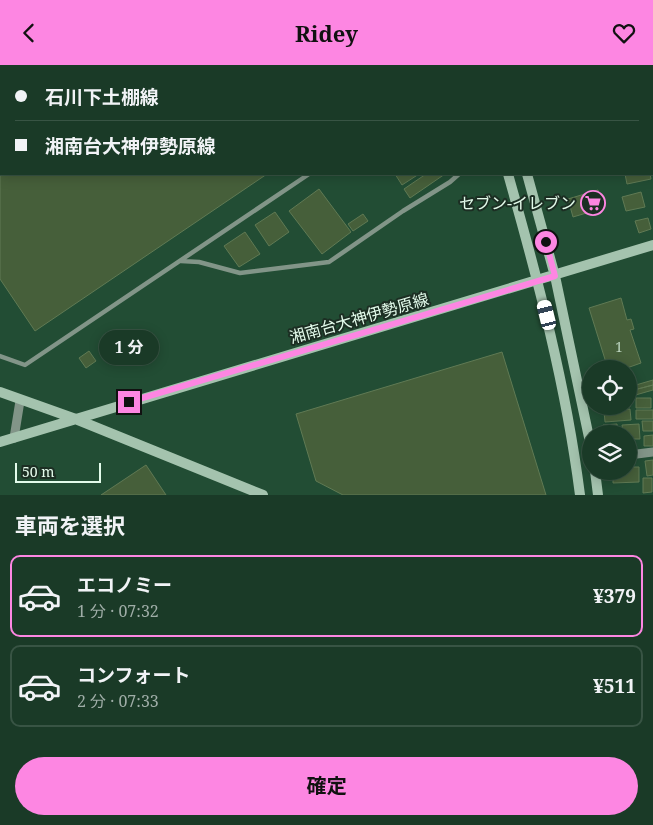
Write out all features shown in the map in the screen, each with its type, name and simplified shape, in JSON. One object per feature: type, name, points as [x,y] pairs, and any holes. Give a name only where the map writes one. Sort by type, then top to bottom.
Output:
[{"type":"street","points":[[508,175],[539,281],[559,365],[580,495]]},
{"type":"street","points":[[527,175],[555,276],[586,425]]},
{"type":"street","name":"湘南台大神伊勢原線","points":[[0,442],[73,418],[539,281],[653,245]]},
{"type":"street","points":[[0,392],[20,401],[73,418],[263,495]]},
{"type":"street","points":[[14,438],[20,401]]},
{"type":"street","points":[[637,454],[653,452]]},
{"type":"street","points":[[596,480],[598,495]]},
{"type":"lane","points":[[0,357],[25,365],[308,175]]},
{"type":"lane","points":[[181,261],[212,265],[240,273],[329,262],[458,175]]},
{"type":"building","points":[[0,175],[266,175],[35,331],[0,279]]},
{"type":"building","points":[[396,175],[417,175],[402,185]]},
{"type":"building","points":[[425,175],[444,175],[410,198],[404,189]]},
{"type":"building","points":[[625,175],[650,175],[651,179],[627,184]]},
{"type":"building","points":[[319,189],[351,232],[322,254],[289,211]]},
{"type":"building","points":[[598,190],[603,208],[573,217],[568,199]]},
{"type":"building","points":[[641,192],[645,207],[626,211],[622,197]]},
{"type":"building","points":[[275,212],[289,232],[269,246],[255,225]]},
{"type":"building","points":[[363,214],[368,221],[353,231],[348,224]]},
{"type":"building","points":[[648,218],[651,229],[639,233],[635,221]]},
{"type":"building","points":[[245,232],[260,254],[239,267],[224,246]]},
{"type":"building","points":[[621,298],[627,320],[631,319],[634,329],[630,330],[641,363],[637,364],[637,360],[605,360],[589,308]]},
{"type":"building","points":[[89,351],[96,361],[86,368],[79,358]]},
{"type":"building","points":[[502,352],[546,495],[343,495],[316,481],[296,414]]},
{"type":"building","points":[[653,380],[653,385],[637,389],[637,385]]},
{"type":"building","points":[[653,385],[653,390],[637,395],[637,389]]},
{"type":"building","points":[[637,398],[651,398],[651,408],[637,408]]},
{"type":"building","points":[[637,410],[653,410],[653,419],[636,419]]},
{"type":"building","points":[[604,415],[631,415],[631,420],[605,422]]},
{"type":"building","points":[[642,421],[653,421],[653,431],[643,431]]},
{"type":"building","points":[[639,424],[640,439],[637,439],[637,425],[622,425]]},
{"type":"building","points":[[653,435],[653,446],[644,446],[644,436]]},
{"type":"building","points":[[653,460],[653,475],[647,476],[645,461]]},
{"type":"building","points":[[146,465],[166,495],[101,495]]},
{"type":"building","points":[[637,467],[639,467],[639,482],[613,483],[613,480],[637,480]]},
{"type":"building","points":[[643,478],[652,478],[652,492],[643,493]]},
{"type":"place","name":"セブン-イレブン","points":[[593,203]]},
{"type":"route","points":[[129,402],[555,276],[546,242]]}]
